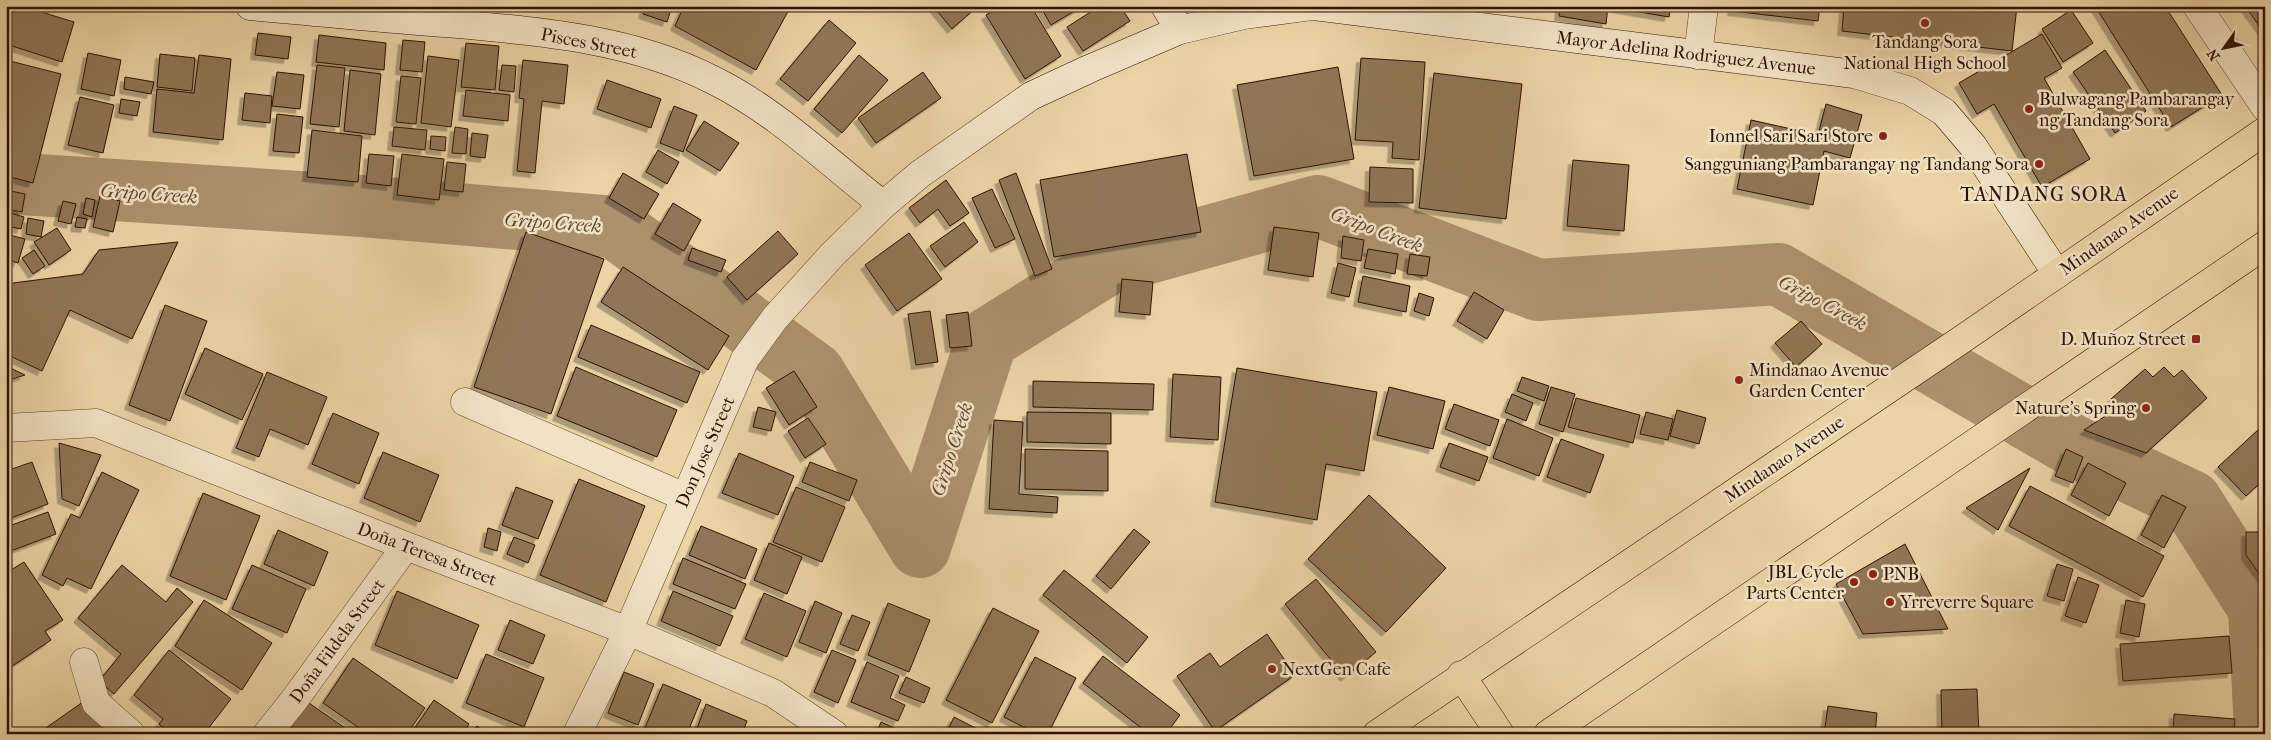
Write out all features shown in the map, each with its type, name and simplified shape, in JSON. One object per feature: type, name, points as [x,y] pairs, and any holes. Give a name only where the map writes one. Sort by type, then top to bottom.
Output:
[{"type":"main road","name":"Mindanao Avenue","points":[[1377,734],[1961,340],[2265,131]]},
{"type":"main road","points":[[1548,734],[2265,246]]},
{"type":"main road","points":[[1461,676],[1500,734]]},
{"type":"street","name":"Pisces Street","points":[[250,6],[511,29],[610,43],[672,62],[714,80],[755,103],[883,205]]},
{"type":"street","points":[[1165,6],[1180,30]]},
{"type":"street","name":"Mayor Adelina Rodriguez Avenue","points":[[883,205],[920,174],[1031,96],[1089,69],[1180,30],[1244,15],[1313,6],[1854,74],[1910,91],[1944,112],[1973,146],[2057,274]]},
{"type":"street","points":[[1698,55],[1704,6]]},
{"type":"street","points":[[2197,6],[2265,107]]},
{"type":"street","name":"Don Jose Street","points":[[577,734],[628,631],[746,359],[775,318],[832,256],[883,205]]},
{"type":"street","points":[[465,402],[685,497]]},
{"type":"street","name":"Doña Teresa Street","points":[[6,428],[96,423],[406,546],[628,631],[773,692],[834,734]]},
{"type":"street","name":"Doña Fildela Street","points":[[267,734],[295,699],[406,546]]},
{"type":"street","points":[[84,662],[96,703],[131,734]]},
{"type":"building","points":[[6,6],[22,6],[74,22],[62,62],[6,44]]},
{"type":"building","points":[[645,6],[672,6],[667,22],[643,14]]},
{"type":"building","points":[[684,6],[791,6],[756,70],[675,26]]},
{"type":"building","points":[[933,6],[978,6],[952,29]]},
{"type":"building","points":[[1001,6],[1031,6],[1061,56],[1025,79],[986,15]]},
{"type":"building","points":[[1040,6],[1083,6],[1051,25]]},
{"type":"building","points":[[1100,6],[1120,6],[1130,21],[1083,51],[1067,27]]},
{"type":"building","points":[[1560,6],[1608,6],[1606,24],[1559,16]]},
{"type":"building","points":[[1616,6],[1671,6],[1669,17],[1616,8]]},
{"type":"building","points":[[1733,6],[1820,6],[1818,21],[1732,11]]},
{"type":"building","name":"Tandang Sora National High School","points":[[1844,6],[2017,6],[2012,51],[1842,31]]},
{"type":"building","points":[[2095,6],[2165,6],[2222,95],[2171,127]]},
{"type":"building","points":[[2245,6],[2265,6],[2265,34]]},
{"type":"building","points":[[2071,10],[2093,43],[2063,62],[2042,29]]},
{"type":"building","points":[[829,20],[856,43],[808,101],[780,79]]},
{"type":"building","points":[[258,33],[291,37],[288,59],[255,55]]},
{"type":"building","name":"Bulwagang Pambarangay ng Tandang Sora","points":[[2042,34],[2062,68],[2044,78],[2090,159],[2042,187],[1994,104],[1977,114],[1959,83]]},
{"type":"building","points":[[319,35],[386,43],[384,70],[316,62]]},
{"type":"building","points":[[403,40],[425,42],[422,72],[400,70]]},
{"type":"building","points":[[466,43],[499,46],[495,90],[461,87]]},
{"type":"building","points":[[2105,50],[2146,111],[2115,133],[2073,72]]},
{"type":"building","points":[[88,53],[121,60],[114,96],[81,89]]},
{"type":"building","points":[[160,54],[195,58],[192,91],[157,87]]},
{"type":"building","points":[[199,55],[231,59],[223,140],[153,132],[157,89],[194,93]]},
{"type":"building","points":[[859,55],[888,80],[842,133],[814,109]]},
{"type":"building","points":[[428,56],[459,60],[451,127],[421,123]]},
{"type":"building","points":[[1361,58],[1425,62],[1419,160],[1392,158],[1393,142],[1355,140]]},
{"type":"building","points":[[6,60],[61,74],[33,183],[6,176]]},
{"type":"building","points":[[523,60],[568,65],[564,104],[542,101],[535,173],[517,171],[524,99],[519,98]]},
{"type":"building","points":[[317,65],[345,68],[339,127],[310,124]]},
{"type":"building","points":[[502,65],[516,66],[514,92],[499,90]]},
{"type":"building","points":[[1338,67],[1354,159],[1254,176],[1237,85]]},
{"type":"building","points":[[350,70],[381,74],[375,135],[344,131]]},
{"type":"building","points":[[277,72],[304,75],[300,109],[272,106]]},
{"type":"building","points":[[923,72],[941,98],[876,143],[858,118]]},
{"type":"building","points":[[1434,73],[1522,84],[1506,219],[1419,208]]},
{"type":"building","points":[[401,76],[421,78],[416,124],[396,122]]},
{"type":"building","points":[[125,77],[154,82],[151,94],[124,89]]},
{"type":"building","points":[[607,80],[661,99],[651,128],[597,109]]},
{"type":"building","points":[[466,90],[510,95],[508,121],[463,116]]},
{"type":"building","points":[[245,93],[272,96],[270,123],[242,120]]},
{"type":"building","points":[[80,97],[114,105],[103,153],[68,145]]},
{"type":"building","points":[[121,99],[140,102],[137,116],[119,113]]},
{"type":"building","points":[[1826,104],[1862,115],[1850,158],[1824,151],[1813,205],[1737,189],[1751,120],[1818,135]]},
{"type":"building","points":[[674,106],[697,115],[683,152],[660,143]]},
{"type":"building","points":[[277,114],[303,117],[299,153],[273,151]]},
{"type":"building","points":[[704,121],[739,143],[720,171],[686,150]]},
{"type":"building","points":[[394,127],[427,130],[425,150],[392,146]]},
{"type":"building","points":[[455,127],[468,129],[466,154],[452,153]]},
{"type":"building","points":[[312,130],[362,136],[358,182],[307,177]]},
{"type":"building","points":[[472,133],[488,135],[485,158],[470,156]]},
{"type":"building","points":[[431,136],[446,137],[445,151],[430,149]]},
{"type":"building","points":[[658,150],[679,162],[667,184],[646,172]]},
{"type":"building","points":[[369,154],[394,156],[391,186],[366,183]]},
{"type":"building","points":[[402,154],[444,159],[439,200],[397,195]]},
{"type":"building","points":[[1187,154],[1201,232],[1054,257],[1040,180]]},
{"type":"building","points":[[1573,160],[1629,165],[1624,231],[1567,226]]},
{"type":"building","points":[[447,162],[466,164],[463,192],[444,190]]},
{"type":"building","points":[[1370,167],[1413,169],[1413,203],[1369,202]]},
{"type":"building","points":[[623,173],[659,194],[644,219],[609,198]]},
{"type":"building","points":[[1016,173],[1052,269],[1035,276],[999,180]]},
{"type":"building","points":[[946,180],[969,213],[950,226],[938,209],[920,223],[909,208]]},
{"type":"building","points":[[992,189],[1015,239],[995,248],[972,198]]},
{"type":"building","points":[[6,190],[25,194],[22,212],[6,209]]},
{"type":"building","points":[[100,196],[120,201],[113,232],[93,227]]},
{"type":"building","points":[[86,198],[95,200],[92,217],[83,214]]},
{"type":"building","points":[[63,201],[76,204],[71,224],[58,221]]},
{"type":"building","points":[[673,203],[701,220],[684,251],[655,234]]},
{"type":"building","points":[[7,212],[24,217],[21,229],[6,226]]},
{"type":"building","points":[[77,217],[87,219],[85,228],[75,227]]},
{"type":"building","points":[[28,218],[44,221],[41,237],[26,234]]},
{"type":"building","points":[[964,222],[978,242],[945,267],[930,246]]},
{"type":"building","points":[[1274,227],[1319,233],[1313,277],[1268,270]]},
{"type":"building","points":[[57,228],[71,250],[49,265],[34,242]]},
{"type":"building","points":[[778,231],[798,254],[747,300],[727,277]]},
{"type":"building","points":[[526,232],[604,259],[551,414],[474,387]]},
{"type":"building","points":[[909,233],[942,279],[897,311],[865,265]]},
{"type":"building","points":[[6,234],[25,239],[18,263],[6,259]]},
{"type":"building","points":[[1343,236],[1364,240],[1361,261],[1341,258]]},
{"type":"building","points":[[178,242],[132,339],[70,310],[42,371],[6,354],[6,297],[13,283],[83,274],[99,250]]},
{"type":"building","points":[[692,248],[726,260],[721,272],[688,260]]},
{"type":"building","points":[[1368,249],[1398,254],[1395,274],[1364,268]]},
{"type":"building","points":[[34,250],[45,266],[33,274],[22,258]]},
{"type":"building","points":[[1410,254],[1430,257],[1427,276],[1407,274]]},
{"type":"building","points":[[1338,263],[1356,268],[1349,297],[1331,293]]},
{"type":"building","points":[[623,267],[729,336],[708,370],[601,302]]},
{"type":"building","points":[[1363,276],[1410,286],[1406,312],[1358,302]]},
{"type":"building","points":[[1122,279],[1153,282],[1150,315],[1119,312]]},
{"type":"building","points":[[1474,292],[1504,310],[1487,339],[1457,321]]},
{"type":"building","points":[[1419,293],[1434,298],[1429,316],[1414,311]]},
{"type":"building","points":[[165,305],[207,321],[170,421],[129,405]]},
{"type":"building","points":[[930,311],[938,362],[916,365],[908,314]]},
{"type":"building","points":[[968,312],[972,346],[950,348],[946,315]]},
{"type":"building","points":[[1801,321],[1822,344],[1796,367],[1775,343]]},
{"type":"building","points":[[591,325],[700,372],[687,403],[578,357]]},
{"type":"building","points":[[205,348],[263,374],[242,420],[185,394]]},
{"type":"building","points":[[6,366],[25,375],[6,381]]},
{"type":"building","points":[[576,367],[677,410],[657,457],[557,416]]},
{"type":"building","points":[[2164,367],[2174,377],[2182,370],[2207,398],[2146,453],[2084,430],[2119,407],[2111,399],[2145,369],[2153,377]]},
{"type":"building","points":[[1237,368],[1377,392],[1364,471],[1326,464],[1317,520],[1215,502]]},
{"type":"building","points":[[794,371],[817,407],[789,425],[766,388]]},
{"type":"building","points":[[267,372],[327,397],[308,445],[270,429],[259,457],[236,448]]},
{"type":"building","points":[[1173,374],[1221,377],[1218,440],[1170,437]]},
{"type":"building","points":[[1522,377],[1549,386],[1544,401],[1517,391]]},
{"type":"building","points":[[1033,381],[1154,384],[1153,410],[1033,407]]},
{"type":"building","points":[[1389,387],[1445,401],[1433,449],[1377,435]]},
{"type":"building","points":[[1551,387],[1575,394],[1563,432],[1539,424]]},
{"type":"building","points":[[1512,394],[1533,403],[1526,421],[1505,412]]},
{"type":"building","points":[[1576,398],[1640,415],[1633,443],[1568,427]]},
{"type":"building","points":[[1454,404],[1499,420],[1490,446],[1445,429]]},
{"type":"building","points":[[758,407],[776,412],[771,431],[753,427]]},
{"type":"building","points":[[1677,410],[1706,418],[1699,444],[1670,436]]},
{"type":"building","points":[[1027,412],[1111,413],[1111,444],[1027,442]]},
{"type":"building","points":[[1646,412],[1673,419],[1668,440],[1640,434]]},
{"type":"building","points":[[333,413],[379,433],[359,484],[312,464]]},
{"type":"building","points":[[808,418],[826,444],[805,458],[788,431]]},
{"type":"building","points":[[1507,419],[1553,438],[1539,476],[1493,458]]},
{"type":"building","points":[[994,420],[1023,422],[1019,494],[1058,497],[1057,513],[989,509]]},
{"type":"building","points":[[2259,429],[2265,435],[2265,479],[2246,496],[2218,467]]},
{"type":"building","points":[[1561,439],[1604,455],[1590,493],[1547,477]]},
{"type":"building","points":[[59,443],[101,455],[79,506],[62,499]]},
{"type":"building","points":[[1449,443],[1488,457],[1479,481],[1440,467]]},
{"type":"building","points":[[1025,449],[1108,451],[1108,491],[1025,489]]},
{"type":"building","points":[[2066,449],[2083,457],[2073,483],[2055,476]]},
{"type":"building","points":[[383,452],[439,475],[420,522],[364,498]]},
{"type":"building","points":[[739,453],[794,476],[778,515],[722,493]]},
{"type":"building","points":[[32,462],[48,504],[6,520],[6,471]]},
{"type":"building","points":[[810,462],[857,480],[849,501],[802,482]]},
{"type":"building","points":[[2088,463],[2126,483],[2109,516],[2071,495]]},
{"type":"building","points":[[2030,468],[1998,530],[1966,508]]},
{"type":"building","points":[[102,472],[139,490],[91,589],[67,578],[63,586],[42,575],[71,514],[80,518]]},
{"type":"building","points":[[579,479],[645,506],[606,602],[540,575]]},
{"type":"building","points":[[2030,486],[2164,556],[2143,597],[2009,526]]},
{"type":"building","points":[[516,487],[553,501],[538,539],[502,525]]},
{"type":"building","points":[[796,487],[845,507],[822,562],[773,542]]},
{"type":"building","points":[[203,493],[260,516],[226,600],[170,576]]},
{"type":"building","points":[[1369,495],[1446,568],[1386,632],[1308,559]]},
{"type":"building","points":[[2162,495],[2186,507],[2164,548],[2141,535]]},
{"type":"building","points":[[48,512],[56,534],[8,552],[6,527]]},
{"type":"building","points":[[701,526],[757,549],[745,579],[689,555]]},
{"type":"building","points":[[488,528],[501,532],[497,551],[484,547]]},
{"type":"building","points":[[1134,529],[1150,542],[1111,589],[1096,576]]},
{"type":"building","points":[[278,530],[328,552],[314,586],[264,564]]},
{"type":"building","points":[[2246,532],[2265,532],[2265,582],[2246,555]]},
{"type":"building","points":[[514,537],[535,545],[528,563],[507,554]]},
{"type":"building","points":[[769,543],[802,557],[787,594],[754,580]]},
{"type":"building","name":"Yrreverre Square","points":[[1905,544],[1948,629],[1863,634],[1836,584]]},
{"type":"building","points":[[683,558],[746,584],[735,609],[673,584]]},
{"type":"building","points":[[24,562],[63,620],[45,631],[51,640],[11,667],[6,660],[6,573]]},
{"type":"building","points":[[2057,564],[2073,569],[2064,601],[2047,596]]},
{"type":"building","points":[[122,565],[166,602],[177,588],[193,602],[114,694],[99,681],[121,654],[78,618]]},
{"type":"building","points":[[252,565],[306,589],[287,633],[232,609]]},
{"type":"building","points":[[1064,570],[1148,637],[1127,663],[1043,595]]},
{"type":"building","points":[[2078,577],[2099,585],[2086,623],[2065,616]]},
{"type":"building","points":[[1316,579],[1376,652],[1345,677],[1285,604]]},
{"type":"building","points":[[397,591],[479,625],[457,679],[375,645]]},
{"type":"building","points":[[673,591],[733,616],[720,646],[661,621]]},
{"type":"building","points":[[764,593],[806,611],[787,657],[745,639]]},
{"type":"building","points":[[204,600],[272,643],[242,690],[175,646]]},
{"type":"building","points":[[2126,600],[2145,604],[2139,637],[2120,633]]},
{"type":"building","points":[[815,601],[842,613],[826,653],[799,642]]},
{"type":"building","points":[[888,603],[930,620],[909,672],[868,655]]},
{"type":"building","points":[[993,608],[1039,631],[992,723],[946,700]]},
{"type":"building","points":[[852,615],[870,622],[858,651],[840,644]]},
{"type":"building","points":[[510,620],[545,635],[533,664],[498,650]]},
{"type":"building","points":[[1267,634],[1295,675],[1215,731],[1177,676],[1210,653],[1220,667]]},
{"type":"building","points":[[2229,636],[2232,673],[2123,681],[2120,644]]},
{"type":"building","points":[[169,650],[231,699],[204,734],[171,734],[159,724],[163,719],[134,695]]},
{"type":"building","points":[[832,650],[856,660],[838,703],[814,692]]},
{"type":"building","points":[[486,654],[544,678],[524,727],[466,703]]},
{"type":"building","points":[[1103,656],[1180,715],[1166,734],[1149,734],[1083,683]]},
{"type":"building","points":[[1035,657],[1076,678],[1048,734],[1037,734],[1004,717]]},
{"type":"building","points":[[353,658],[425,708],[407,734],[368,734],[323,703]]},
{"type":"building","points":[[867,662],[899,676],[890,698],[905,705],[898,721],[851,702]]},
{"type":"building","points":[[624,672],[654,684],[638,725],[608,713]]},
{"type":"building","points":[[906,677],[930,688],[924,703],[899,693]]},
{"type":"building","points":[[663,684],[701,700],[687,734],[658,734],[645,728]]},
{"type":"building","points":[[1977,689],[1979,734],[1942,734],[1941,690]]},
{"type":"building","points":[[90,697],[116,734],[41,734],[40,732]]},
{"type":"building","points":[[434,700],[469,724],[463,734],[414,734],[412,732]]},
{"type":"building","points":[[306,701],[354,734],[284,734]]},
{"type":"building","points":[[706,704],[747,721],[742,734],[695,734]]},
{"type":"building","points":[[1828,706],[1877,713],[1875,734],[1824,734]]},
{"type":"building","points":[[2174,714],[2235,719],[2234,734],[2173,734]]},
{"type":"building","points":[[954,717],[987,734],[946,734]]},
{"type":"building","points":[[881,722],[906,733],[906,734],[876,734]]},
{"type":"building","points":[[477,726],[489,734],[472,734]]},
{"type":"waterway","name":"Gripo Creek","points":[[6,183],[362,206],[614,227],[814,373],[920,547],[987,339],[1108,264],[1318,206],[1538,290],[1778,274],[2072,445],[2191,501],[2259,608],[2265,732]]},
{"type":"place","name":"Tandang Sora National High School","points":[[1925,23]]},
{"type":"place","name":"Bulwagang Pambarangay ng Tandang Sora","points":[[2029,109]]},
{"type":"place","name":"Ionnel Sari Sari Store","points":[[1883,136]]},
{"type":"place","name":"Sangguniang Pambarangay ng Tandang Sora","points":[[2039,164]]},
{"type":"place","name":"D. Muñoz Street","points":[[2196,339]]},
{"type":"place","name":"Mindanao Avenue Garden Center","points":[[1739,380]]},
{"type":"place","name":"Nature's Spring","points":[[2146,408]]},
{"type":"place","name":"PNB","points":[[1873,574]]},
{"type":"place","name":"JBL Cycle Parts Center","points":[[1854,582]]},
{"type":"place","name":"Yrreverre Square","points":[[1890,602]]},
{"type":"place","name":"NextGen Cafe","points":[[1272,669]]},
{"type":"district","name":"TANDANG SORA","points":[[2044,194]]}]
